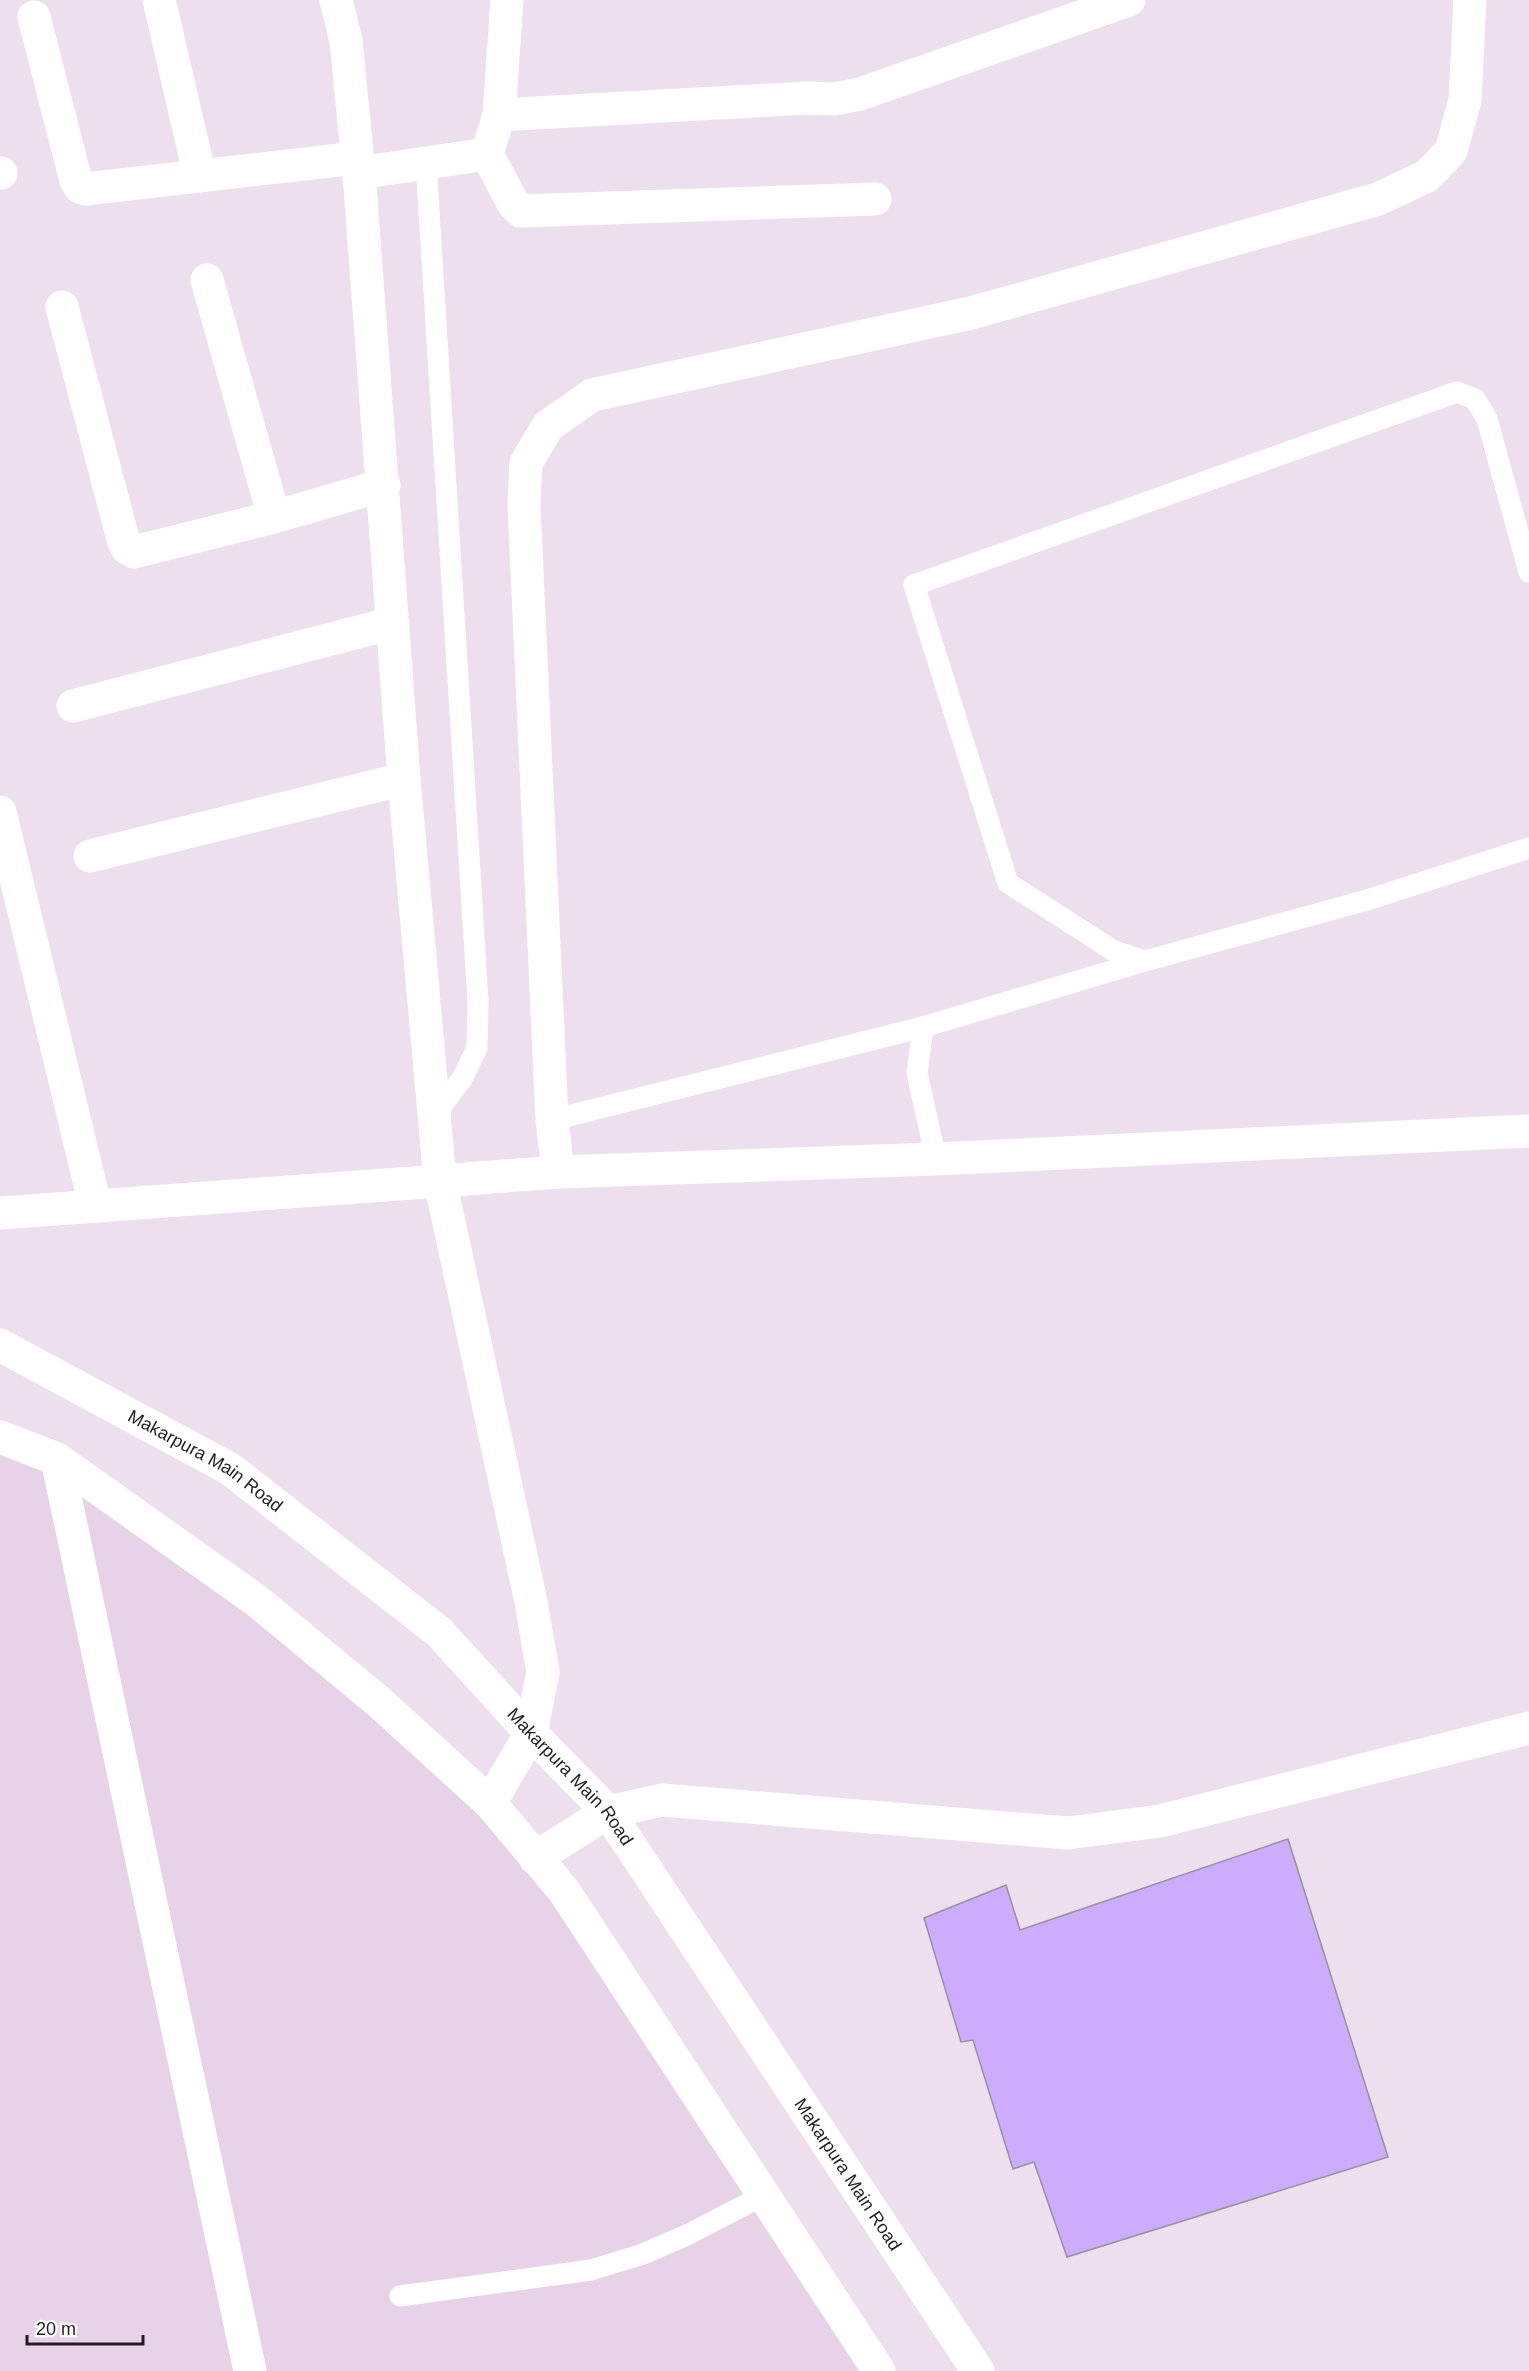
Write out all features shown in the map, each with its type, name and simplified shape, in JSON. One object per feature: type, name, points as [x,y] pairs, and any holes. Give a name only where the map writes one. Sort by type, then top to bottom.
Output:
[{"type":"main road","points":[[159,0],[200,176]]},
{"type":"main road","points":[[336,0],[346,41],[358,165],[384,485],[404,779],[440,1181],[528,1590],[543,1672],[531,1733],[490,1803]]},
{"type":"main road","points":[[507,0],[499,115],[487,154],[513,203],[521,211],[875,199]]},
{"type":"main road","points":[[499,115],[807,98],[834,99],[860,94],[1129,0]]},
{"type":"main road","points":[[558,1172],[552,1120],[524,505],[526,464],[548,426],[592,395],[971,313],[1378,199],[1398,190],[1427,176],[1451,151],[1466,100],[1470,0]]},
{"type":"main road","points":[[34,17],[76,181],[80,187],[85,189],[200,176],[426,162],[487,154]]},
{"type":"main road","points":[[207,280],[274,517]]},
{"type":"main road","points":[[62,307],[127,548],[134,552],[274,517],[384,485]]},
{"type":"main road","points":[[73,706],[393,623]]},
{"type":"main road","points":[[90,856],[404,779]]},
{"type":"main road","points":[[0,812],[95,1205]]},
{"type":"main road","points":[[0,1213],[558,1172],[936,1159],[1529,1131]]},
{"type":"main road","name":"Makarpura Main Road","points":[[0,1345],[230,1469],[439,1632],[531,1733],[608,1812],[978,2371]]},
{"type":"main road","points":[[0,1437],[57,1459],[257,1601],[379,1702],[490,1803],[564,1891],[879,2371]]},
{"type":"main road","points":[[57,1459],[250,2371]]},
{"type":"main road","points":[[535,1858],[608,1812],[662,1800],[1068,1833],[1160,1821],[1529,1728]]},
{"type":"lane","points":[[426,162],[478,1002],[477,1048],[462,1079],[434,1116]]},
{"type":"lane","points":[[1145,961],[1114,951],[1008,883],[914,585],[1457,392],[1475,399],[1487,419],[1529,572]]},
{"type":"lane","points":[[552,1120],[923,1028],[1145,961],[1367,900],[1529,848]]},
{"type":"lane","points":[[923,1028],[917,1073],[936,1159]]},
{"type":"lane","points":[[400,2296],[591,2270],[643,2254],[687,2235],[764,2195]]},
{"type":"shaded area","points":[[0,1429],[288,1632],[568,1899],[884,2371],[0,2371]]},
{"type":"building","points":[[1288,1839],[1388,2157],[1067,2257],[1034,2162],[1013,2169],[973,2040],[961,2042],[924,1918],[1006,1885],[1020,1930]]}]
